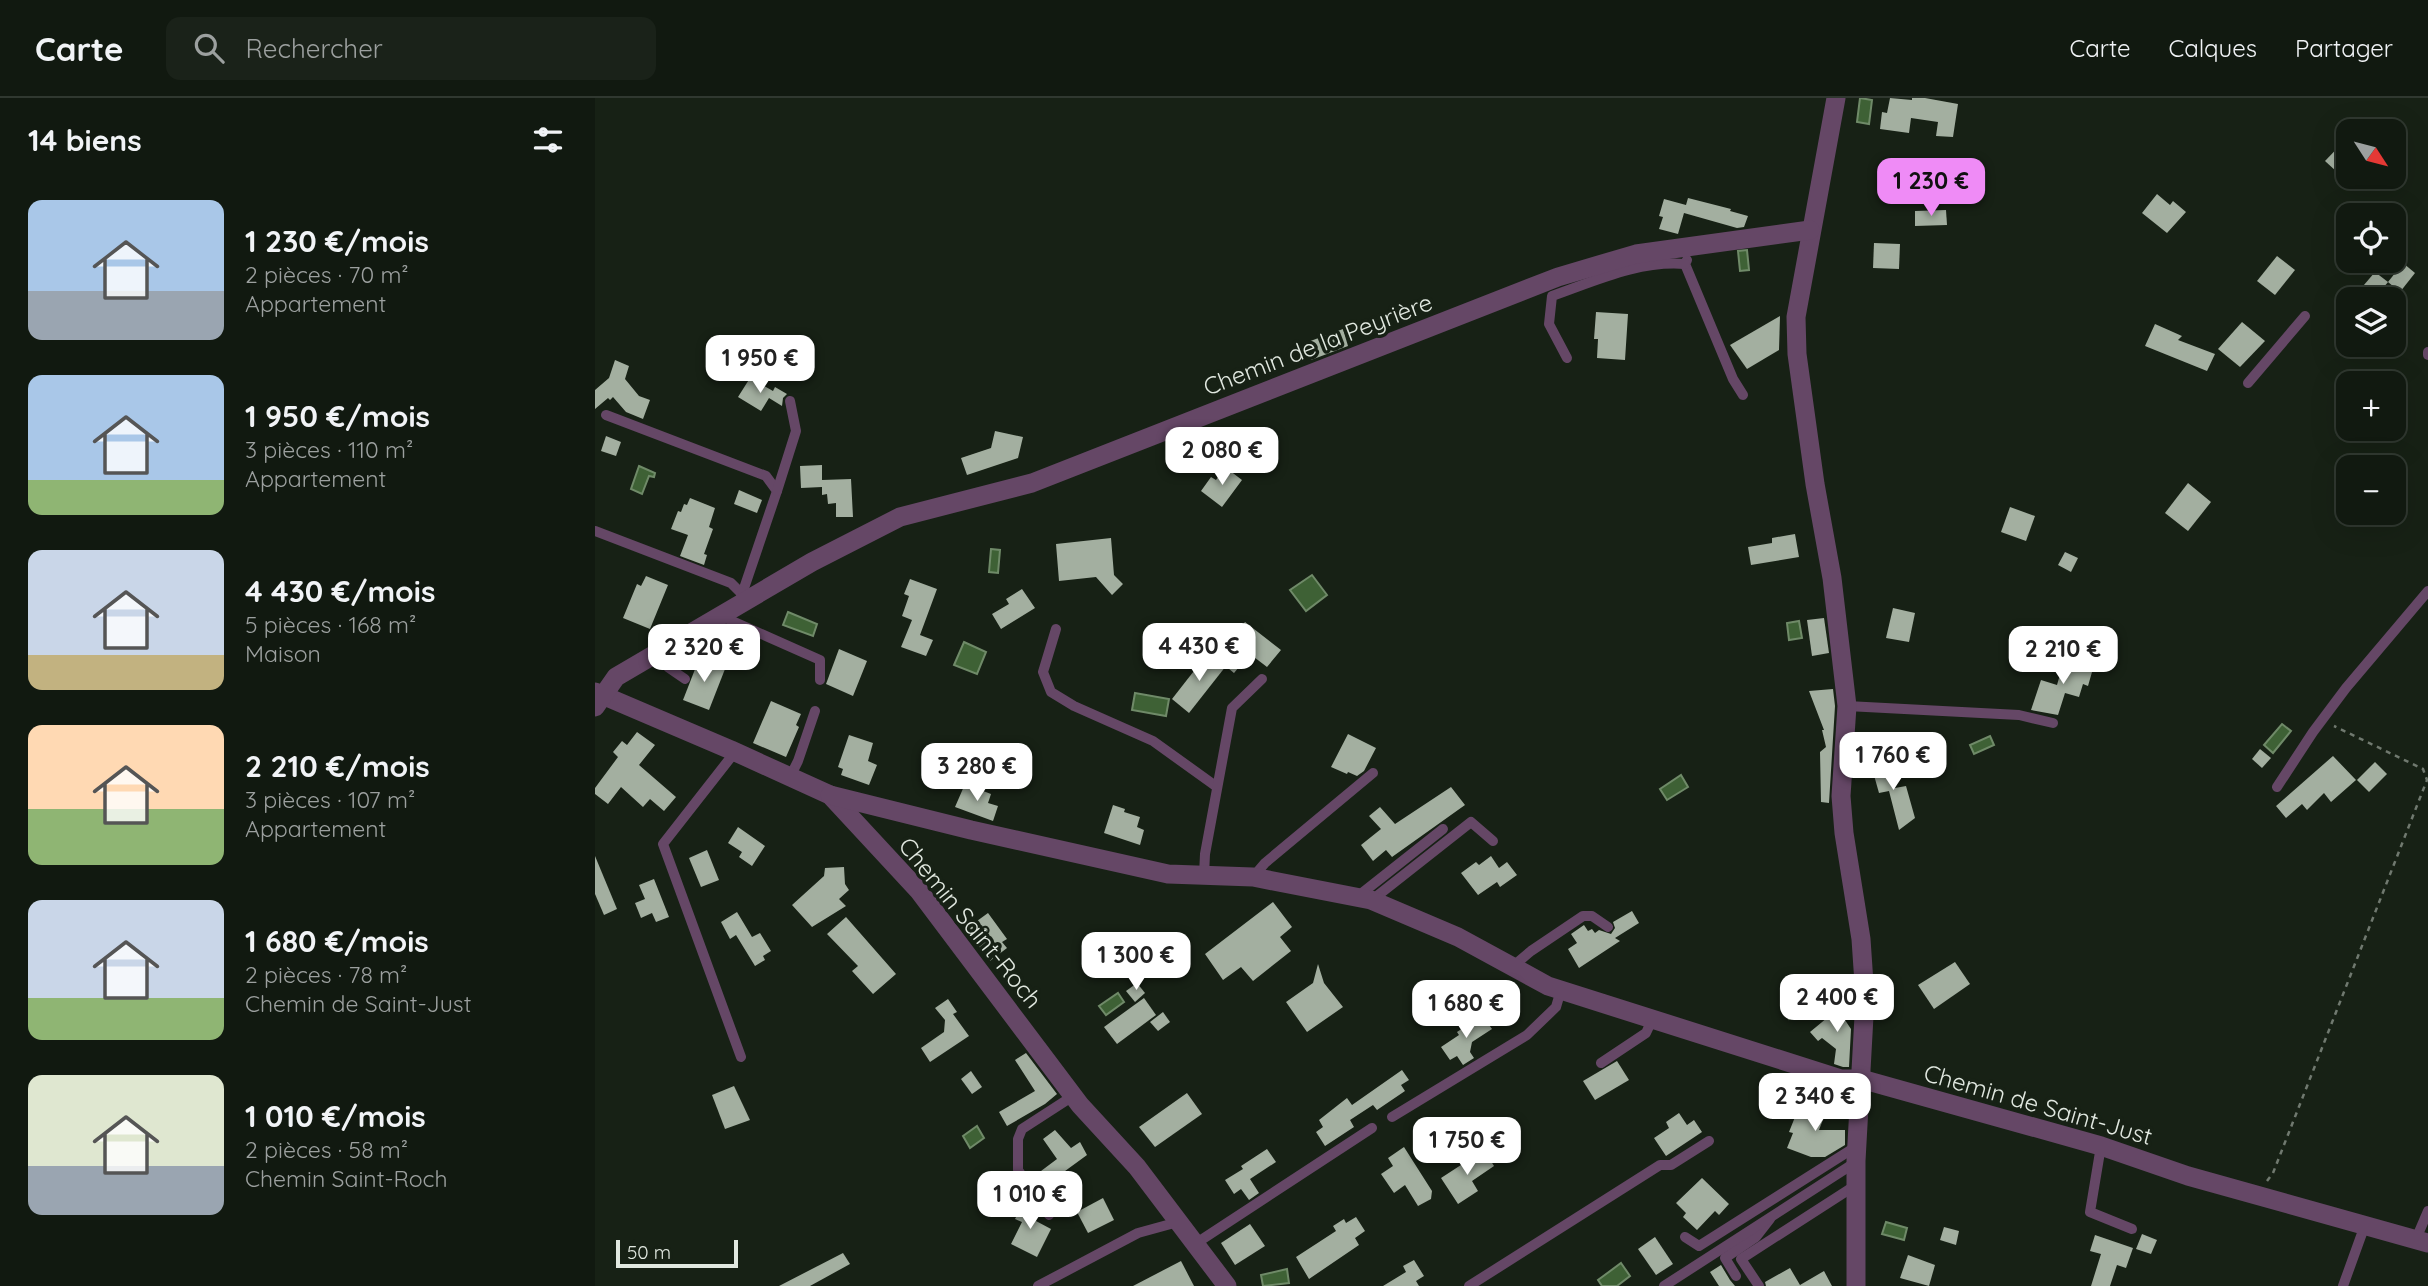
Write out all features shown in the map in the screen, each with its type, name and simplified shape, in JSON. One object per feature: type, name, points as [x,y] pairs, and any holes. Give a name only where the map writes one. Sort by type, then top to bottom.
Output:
[{"type":"street","points":[[1836,98],[1796,317],[1797,354],[1815,484],[1832,578],[1847,706],[1841,796],[1844,833],[1861,939],[1865,998],[1856,1185],[1856,1286]]},
{"type":"street","name":"Chemin de la Peyrière","points":[[598,698],[616,677],[720,616],[741,600],[900,517],[1032,483],[1558,277],[1636,254],[1688,255],[1810,230]]},
{"type":"street","name":"Chemin Saint-Roch","points":[[598,698],[735,752],[830,795],[919,891],[1073,1096],[1137,1167],[1227,1286]]},
{"type":"street","name":"Chemin de Saint-Just","points":[[830,795],[1168,874],[1253,877],[1364,899],[1458,937],[1548,986],[1841,1079],[1861,1079],[2101,1146],[2188,1176],[2422,1241]]},
{"type":"lane","points":[[1566,358],[1549,324],[1552,296],[1636,268],[1688,255],[1733,379],[1743,395]]},
{"type":"lane","points":[[2248,383],[2305,316]]},
{"type":"lane","points":[[741,600],[796,431],[790,401]]},
{"type":"lane","points":[[606,415],[766,477],[777,491]]},
{"type":"lane","points":[[595,531],[731,583],[741,600]]},
{"type":"lane","points":[[2277,787],[2322,720],[2428,591]]},
{"type":"lane","points":[[720,616],[820,660],[820,680]]},
{"type":"lane","points":[[1056,629],[1043,672],[1051,692],[1074,706],[1153,741],[1217,787]]},
{"type":"lane","points":[[655,654],[685,679]]},
{"type":"lane","points":[[1204,875],[1205,855],[1232,708],[1262,678]]},
{"type":"lane","points":[[1847,706],[2019,715],[2053,723]]},
{"type":"lane","points":[[790,777],[815,711]]},
{"type":"lane","points":[[735,752],[663,844],[741,1056]]},
{"type":"lane","points":[[1253,877],[1265,863],[1373,774]]},
{"type":"lane","points":[[1364,899],[1471,822],[1493,841]]},
{"type":"lane","points":[[1364,899],[1443,829]]},
{"type":"lane","points":[[1512,967],[1583,916],[1592,916],[1608,927]]},
{"type":"lane","points":[[1392,1117],[1527,1035],[1556,1007],[1561,990]]},
{"type":"lane","points":[[1601,1063],[1646,1033],[1653,1018]]},
{"type":"lane","points":[[1049,1215],[1018,1170],[1018,1139],[1022,1129],[1073,1096]]},
{"type":"lane","points":[[1195,1244],[1372,1128]]},
{"type":"lane","points":[[1469,1286],[1660,1165],[1671,1166],[1709,1141]]},
{"type":"lane","points":[[2101,1146],[2090,1212],[2132,1229]]},
{"type":"lane","points":[[1664,1286],[1775,1213],[1857,1154]]},
{"type":"lane","points":[[1685,1237],[1699,1246],[1857,1154]]},
{"type":"lane","points":[[1759,1286],[1741,1259],[1856,1185]]},
{"type":"lane","points":[[2422,1241],[2428,1211]]},
{"type":"lane","points":[[1736,1276],[1725,1258],[1756,1237],[1775,1213]]},
{"type":"lane","points":[[1038,1286],[1138,1233],[1178,1222]]},
{"type":"lane","points":[[2343,1286],[2365,1225]]},
{"type":"path","points":[[2257,1195],[2273,1173],[2427,780],[2423,769],[2322,720]]},
{"type":"shaded area","points":[[1860,98],[1872,100],[1869,124],[1857,122]]},
{"type":"shaded area","points":[[1747,250],[1749,270],[1740,271],[1738,251]]},
{"type":"shaded area","points":[[639,466],[655,473],[654,477],[649,476],[642,494],[631,489]]},
{"type":"shaded area","points":[[991,549],[1000,550],[998,573],[989,572]]},
{"type":"shaded area","points":[[1312,575],[1327,595],[1306,611],[1290,590]]},
{"type":"shaded area","points":[[788,612],[817,624],[813,636],[783,625]]},
{"type":"shaded area","points":[[1799,621],[1802,638],[1789,640],[1787,623]]},
{"type":"shaded area","points":[[964,642],[986,652],[977,674],[954,665]]},
{"type":"shaded area","points":[[1135,693],[1169,699],[1166,716],[1132,710]]},
{"type":"shaded area","points":[[2282,724],[2291,731],[2273,753],[2264,745]]},
{"type":"shaded area","points":[[1990,736],[1994,745],[1974,754],[1970,745]]},
{"type":"shaded area","points":[[1681,775],[1688,787],[1667,800],[1660,789]]},
{"type":"shaded area","points":[[1118,993],[1124,1002],[1106,1015],[1099,1006]]},
{"type":"shaded area","points":[[1805,995],[1811,1006],[1789,1019],[1782,1008]]},
{"type":"shaded area","points":[[977,1126],[984,1138],[970,1148],[963,1136]]},
{"type":"shaded area","points":[[1886,1222],[1907,1228],[1904,1240],[1882,1234]]},
{"type":"shaded area","points":[[1621,1263],[1630,1276],[1617,1286],[1602,1286],[1598,1280]]},
{"type":"shaded area","points":[[1287,1269],[1289,1283],[1263,1286],[1261,1275]]},
{"type":"building","points":[[1890,98],[1925,98],[1958,104],[1953,137],[1936,136],[1938,122],[1911,118],[1909,133],[1880,129],[1882,112],[1887,113]]},
{"type":"building","points":[[2336,150],[2336,171],[2325,161]]},
{"type":"building","points":[[2157,194],[2170,205],[2173,201],[2186,212],[2167,233],[2142,213]]},
{"type":"building","points":[[1688,198],[1748,216],[1744,227],[1737,228],[1684,213],[1678,234],[1659,229],[1663,217],[1659,216],[1664,199],[1686,205]]},
{"type":"building","points":[[1946,210],[1947,225],[1915,226],[1915,211]]},
{"type":"building","points":[[1874,243],[1900,244],[1899,269],[1873,268]]},
{"type":"building","points":[[2277,256],[2295,270],[2275,295],[2257,281]]},
{"type":"building","points":[[2406,266],[2415,273],[2404,287],[2394,287],[2388,282],[2395,273],[2406,273]]},
{"type":"building","points":[[2374,273],[2388,282],[2384,287],[2362,287]]},
{"type":"building","points":[[1596,312],[1628,314],[1625,360],[1597,358],[1598,339],[1594,339]]},
{"type":"building","points":[[1780,316],[1779,350],[1747,369],[1730,345]]},
{"type":"building","points":[[2242,322],[2265,341],[2240,367],[2218,349]]},
{"type":"building","points":[[2155,324],[2182,336],[2178,340],[2215,354],[2207,371],[2145,346]]},
{"type":"building","points":[[1343,329],[1348,346],[1311,360],[1305,343]]},
{"type":"building","points":[[615,360],[629,366],[625,379],[639,396],[650,400],[643,419],[626,412],[613,397],[595,409],[595,390],[609,378]]},
{"type":"building","points":[[750,378],[773,391],[775,387],[787,394],[783,398],[782,406],[769,398],[761,411],[738,397]]},
{"type":"building","points":[[995,431],[1023,437],[1018,458],[967,475],[961,458],[991,448]]},
{"type":"building","points":[[606,436],[621,442],[616,456],[601,451]]},
{"type":"building","points":[[822,465],[822,480],[851,479],[853,517],[836,517],[836,503],[828,504],[827,494],[822,495],[822,487],[801,488],[800,466]]},
{"type":"building","points":[[1225,467],[1242,480],[1222,507],[1201,491],[1211,477],[1216,480]]},
{"type":"building","points":[[2188,483],[2211,502],[2188,531],[2165,513]]},
{"type":"building","points":[[739,490],[762,500],[757,513],[734,504]]},
{"type":"building","points":[[690,498],[715,508],[709,527],[713,529],[704,554],[707,555],[704,565],[680,556],[688,535],[671,529],[678,511],[681,512]]},
{"type":"building","points":[[2010,507],[2035,516],[2026,541],[2001,532]]},
{"type":"building","points":[[1795,534],[1799,557],[1751,565],[1748,547],[1772,543],[1772,538]]},
{"type":"building","points":[[1111,538],[1114,575],[1123,584],[1112,595],[1096,577],[1059,581],[1056,544]]},
{"type":"building","points":[[2065,552],[2078,558],[2071,572],[2058,565]]},
{"type":"building","points":[[646,576],[668,585],[650,629],[623,618],[637,584],[641,586]]},
{"type":"building","points":[[910,579],[937,589],[920,635],[933,640],[926,656],[901,647],[912,620],[902,616],[909,596],[904,594]]},
{"type":"building","points":[[1022,589],[1035,608],[1001,629],[992,614],[1009,604],[1006,599]]},
{"type":"building","points":[[1893,608],[1915,613],[1909,642],[1886,638]]},
{"type":"building","points":[[1824,618],[1829,653],[1812,656],[1807,620]]},
{"type":"building","points":[[1245,622],[1281,650],[1267,667],[1250,654],[1234,673],[1217,659]]},
{"type":"building","points":[[839,649],[867,661],[853,696],[826,684]]},
{"type":"building","points":[[1208,653],[1226,666],[1189,713],[1172,699]]},
{"type":"building","points":[[2065,657],[2094,665],[2088,686],[2083,684],[2079,697],[2065,693],[2058,715],[2031,710],[2041,680],[2057,685]]},
{"type":"building","points":[[699,659],[725,669],[709,710],[683,700]]},
{"type":"building","points":[[1833,689],[1835,706],[1829,803],[1821,802],[1820,752],[1826,747],[1824,730],[1809,691]]},
{"type":"building","points":[[771,701],[801,714],[796,725],[799,727],[786,757],[753,743]]},
{"type":"building","points":[[637,732],[655,745],[639,765],[676,797],[664,811],[650,799],[643,807],[621,787],[608,804],[595,794],[595,788],[618,757],[613,752],[622,741],[627,745]]},
{"type":"building","points":[[1348,734],[1376,748],[1364,771],[1357,776],[1331,767]]},
{"type":"building","points":[[849,735],[873,743],[868,761],[877,765],[869,785],[841,775],[843,769],[838,767]]},
{"type":"building","points":[[2260,749],[2271,758],[2262,768],[2252,759]]},
{"type":"building","points":[[1887,756],[1895,788],[1906,786],[1915,818],[1899,830],[1889,791],[1879,793],[1870,761]]},
{"type":"building","points":[[2333,756],[2356,780],[2331,802],[2324,793],[2307,810],[2302,804],[2286,818],[2276,806]]},
{"type":"building","points":[[2375,762],[2387,774],[2369,792],[2357,780]]},
{"type":"building","points":[[965,784],[991,794],[988,803],[998,806],[993,821],[955,807]]},
{"type":"building","points":[[1451,787],[1465,805],[1392,857],[1386,850],[1373,861],[1361,845],[1381,829],[1369,816],[1380,807],[1395,824]]},
{"type":"building","points":[[1113,805],[1140,817],[1137,827],[1144,830],[1140,845],[1104,833]]},
{"type":"building","points":[[738,827],[765,846],[752,866],[739,857],[742,852],[728,843]]},
{"type":"building","points":[[707,850],[719,880],[701,887],[689,858]]},
{"type":"building","points":[[595,856],[617,909],[604,915],[595,894]]},
{"type":"building","points":[[1491,856],[1499,868],[1507,862],[1517,875],[1500,887],[1497,882],[1478,895],[1461,873],[1476,862],[1479,865]]},
{"type":"building","points":[[844,867],[845,884],[849,890],[839,899],[846,906],[812,927],[792,905],[824,876],[825,868]]},
{"type":"building","points":[[654,879],[669,917],[656,922],[652,913],[641,918],[635,903],[645,899],[639,885]]},
{"type":"building","points":[[1273,902],[1292,927],[1280,937],[1291,951],[1253,981],[1241,967],[1223,980],[1205,954]]},
{"type":"building","points":[[1632,911],[1639,923],[1615,938],[1620,941],[1579,968],[1568,949],[1577,943],[1571,934],[1584,925],[1588,931],[1592,929],[1595,933],[1599,930],[1611,934],[1615,928],[1613,922]]},
{"type":"building","points":[[737,912],[752,937],[760,933],[771,951],[763,956],[765,960],[755,966],[736,935],[730,939],[721,922]]},
{"type":"building","points":[[988,913],[1007,939],[1002,942],[1007,948],[990,961],[966,929]]},
{"type":"building","points":[[846,917],[896,974],[873,994],[852,971],[858,966],[827,934]]},
{"type":"building","points":[[1955,962],[1970,984],[1934,1009],[1918,985]]},
{"type":"building","points":[[1318,964],[1324,983],[1343,1007],[1307,1032],[1286,1002],[1313,983]]},
{"type":"building","points":[[1137,983],[1145,993],[1135,1002],[1126,991]]},
{"type":"building","points":[[1144,998],[1156,1015],[1117,1044],[1104,1027]]},
{"type":"building","points":[[1851,998],[1851,1014],[1845,1020],[1851,1029],[1849,1067],[1843,1067],[1834,1064],[1836,1049],[1822,1038],[1818,1041],[1810,1032]]},
{"type":"building","points":[[948,999],[957,1012],[953,1014],[969,1036],[930,1062],[921,1048],[944,1032],[945,1020],[935,1008]]},
{"type":"building","points":[[1163,1012],[1170,1022],[1158,1031],[1150,1022]]},
{"type":"building","points":[[1482,1015],[1492,1029],[1472,1042],[1470,1052],[1474,1058],[1463,1065],[1457,1056],[1450,1060],[1441,1047]]},
{"type":"building","points":[[1026,1053],[1057,1094],[1007,1126],[999,1112],[1035,1091],[1015,1060]]},
{"type":"building","points":[[1617,1061],[1629,1080],[1595,1100],[1583,1081]]},
{"type":"building","points":[[1402,1070],[1409,1080],[1401,1085],[1405,1091],[1377,1110],[1373,1105],[1350,1120],[1354,1127],[1325,1146],[1316,1132],[1323,1127],[1319,1120],[1347,1098],[1352,1105]]},
{"type":"building","points":[[971,1071],[982,1087],[972,1094],[961,1079]]},
{"type":"building","points":[[734,1086],[750,1120],[725,1129],[712,1095]]},
{"type":"building","points":[[1187,1093],[1202,1114],[1155,1147],[1139,1127]]},
{"type":"building","points":[[1809,1097],[1829,1104],[1819,1130],[1845,1130],[1845,1145],[1825,1157],[1811,1157],[1787,1148],[1795,1117],[1801,1119]]},
{"type":"building","points":[[1679,1113],[1687,1125],[1694,1120],[1702,1132],[1666,1156],[1654,1138],[1669,1128],[1666,1122]]},
{"type":"building","points":[[1055,1130],[1071,1148],[1080,1142],[1087,1155],[1050,1182],[1041,1171],[1057,1159],[1043,1139]]},
{"type":"building","points":[[1404,1147],[1432,1191],[1431,1199],[1418,1206],[1405,1185],[1394,1193],[1381,1174],[1393,1166],[1388,1158]]},
{"type":"building","points":[[1267,1149],[1276,1162],[1250,1179],[1259,1193],[1249,1200],[1241,1189],[1234,1194],[1225,1180]]},
{"type":"building","points":[[1484,1150],[1494,1166],[1472,1181],[1478,1191],[1458,1204],[1441,1178]]},
{"type":"building","points":[[1702,1178],[1729,1204],[1719,1215],[1715,1211],[1697,1230],[1683,1217],[1686,1213],[1676,1203]]},
{"type":"building","points":[[1103,1198],[1114,1220],[1088,1233],[1077,1212]]},
{"type":"building","points":[[1023,1203],[1039,1214],[1036,1221],[1051,1229],[1037,1257],[1011,1244],[1022,1222],[1015,1219]]},
{"type":"building","points":[[1356,1217],[1365,1231],[1355,1238],[1359,1245],[1309,1279],[1296,1257],[1336,1231],[1333,1226],[1344,1219],[1346,1223]]},
{"type":"building","points":[[1250,1224],[1265,1246],[1235,1265],[1221,1243]]},
{"type":"building","points":[[1944,1227],[1959,1231],[1956,1245],[1940,1240]]},
{"type":"building","points":[[2142,1234],[2157,1240],[2151,1254],[2136,1249]]},
{"type":"building","points":[[2095,1235],[2133,1248],[2126,1268],[2117,1265],[2110,1286],[2091,1286],[2101,1254],[2090,1251]]},
{"type":"building","points":[[1655,1237],[1673,1264],[1656,1275],[1638,1249]]},
{"type":"building","points":[[843,1253],[850,1264],[810,1286],[779,1286]]},
{"type":"building","points":[[1908,1255],[1935,1265],[1929,1286],[1900,1278]]},
{"type":"building","points":[[1414,1260],[1424,1276],[1416,1281],[1419,1286],[1383,1286],[1406,1272],[1403,1266]]},
{"type":"building","points":[[1181,1261],[1194,1286],[1133,1286]]},
{"type":"building","points":[[1721,1265],[1735,1286],[1719,1286],[1710,1272]]},
{"type":"building","points":[[1790,1268],[1800,1285],[1824,1271],[1832,1286],[1766,1286],[1765,1282]]}]
